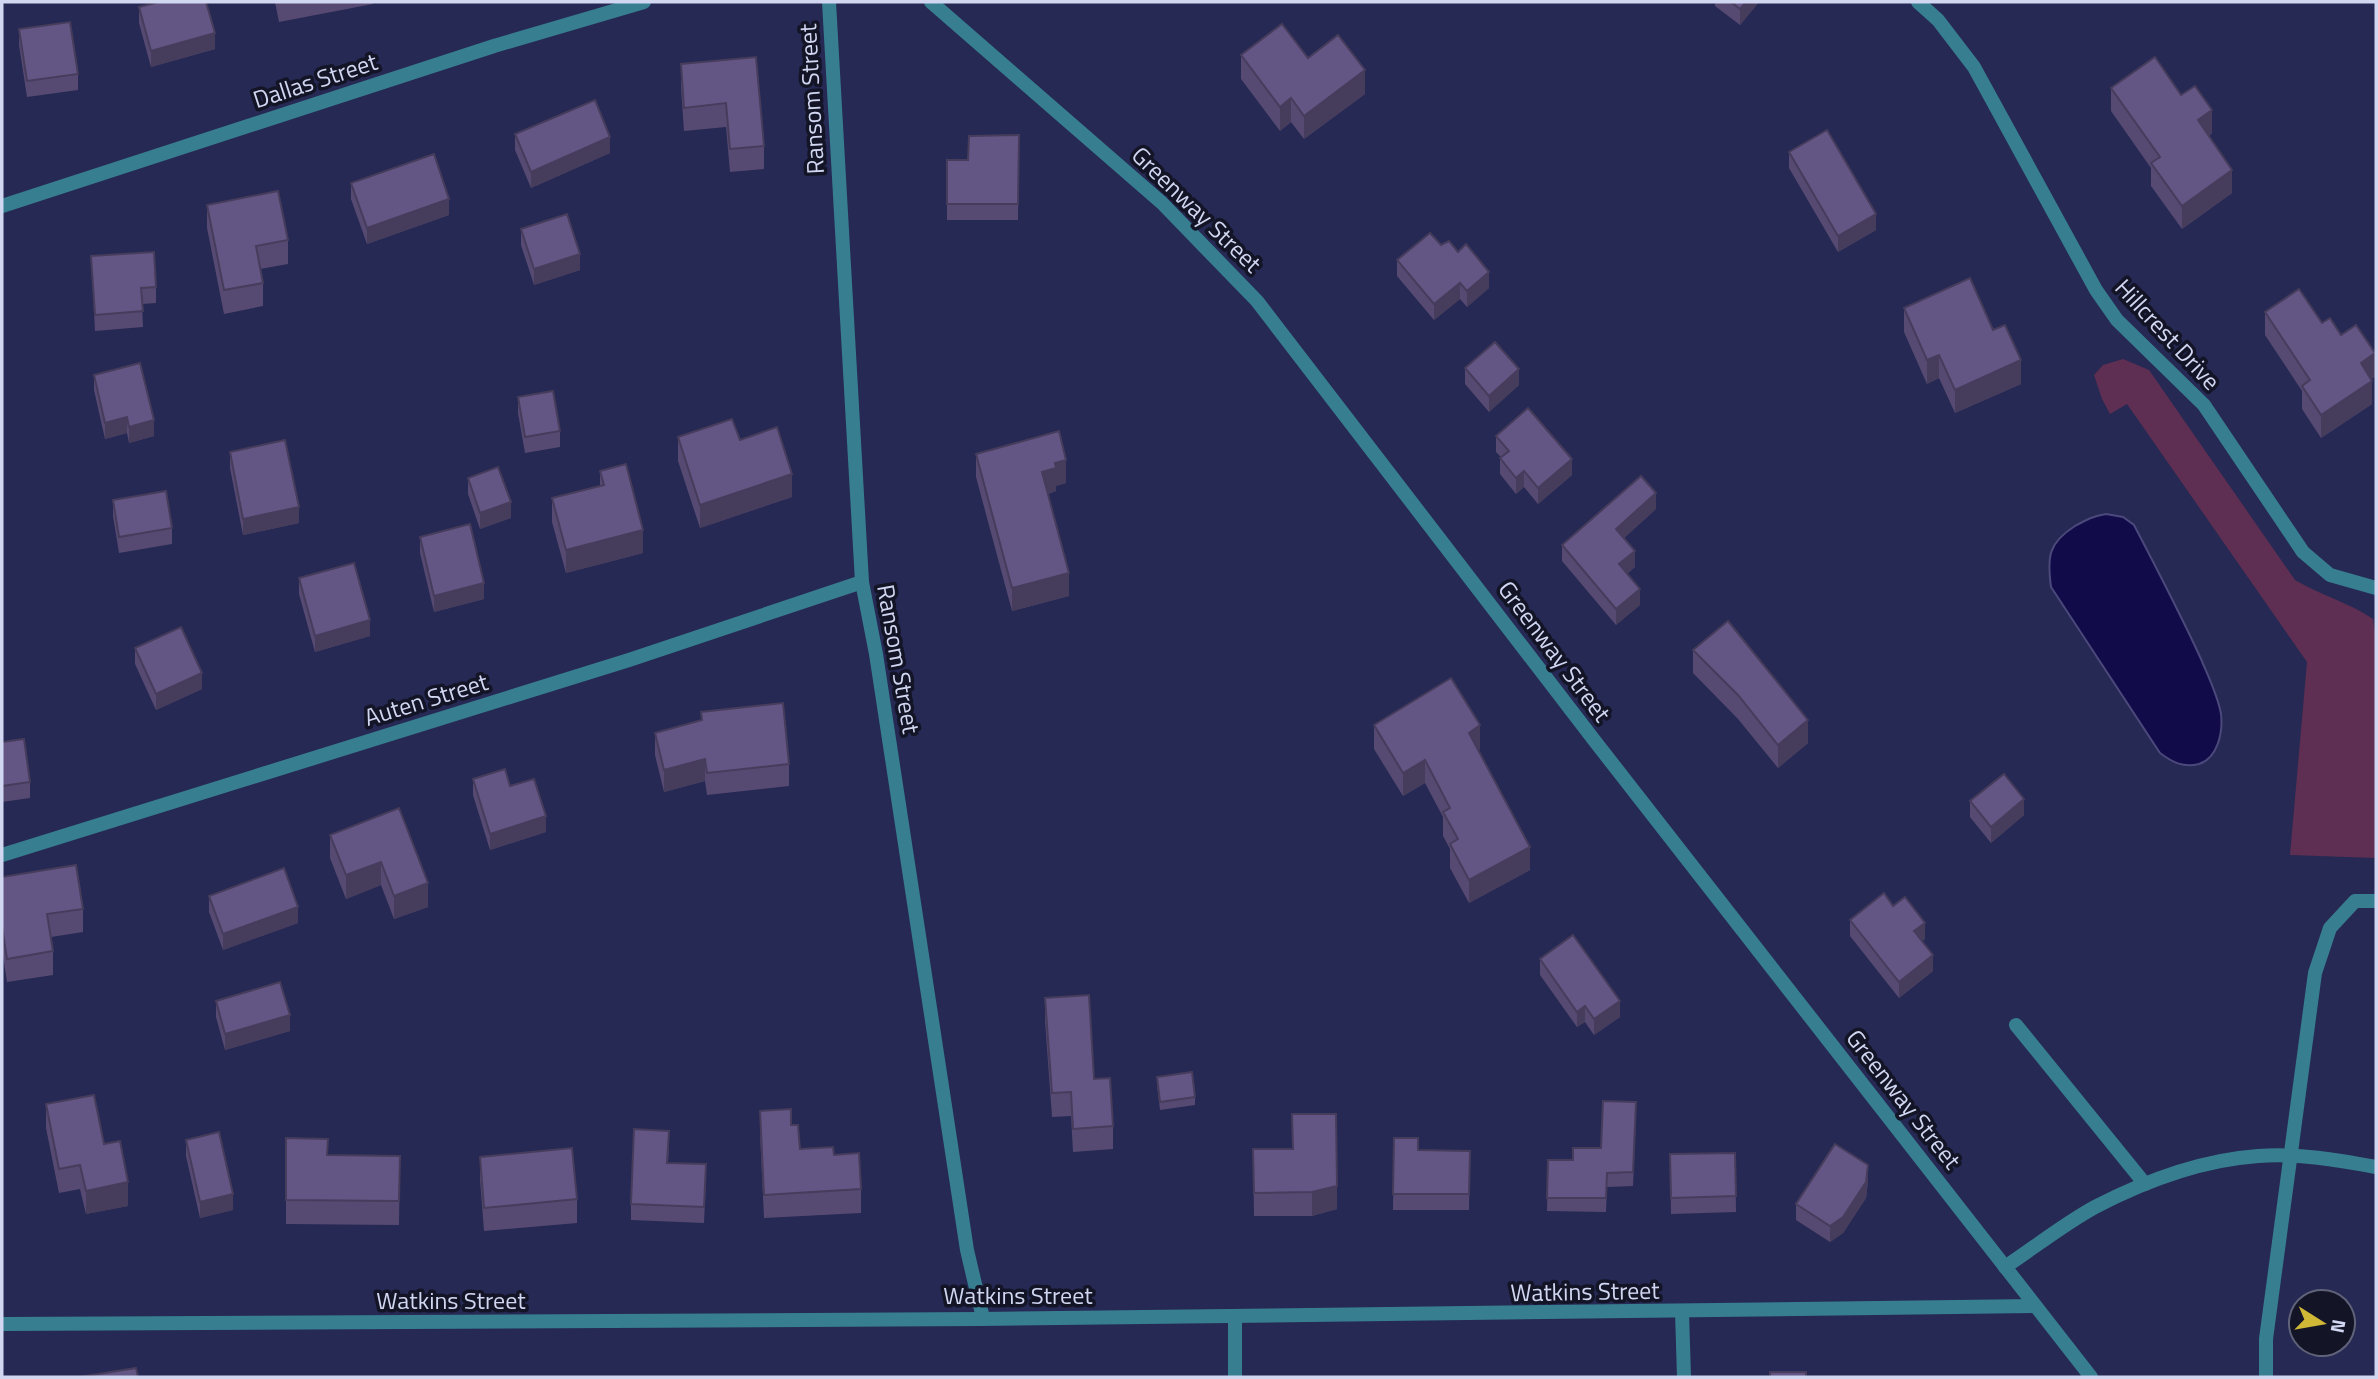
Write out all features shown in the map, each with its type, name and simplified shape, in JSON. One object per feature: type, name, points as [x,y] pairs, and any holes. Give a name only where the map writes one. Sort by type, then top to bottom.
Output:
[{"type":"street","name":"Dallas Street","points":[[2,206],[494,46],[644,2]]},
{"type":"street","name":"Ransom Street","points":[[829,2],[862,582],[876,654],[967,1250],[982,1318]]},
{"type":"street","name":"Greenway Street","points":[[931,2],[1162,202],[1258,301],[1586,729],[2091,1377]]},
{"type":"street","name":"Hillcrest Drive","points":[[1918,2],[1938,20],[1974,67],[2096,290],[2117,320],[2204,405],[2303,552],[2330,575],[2376,588]]},
{"type":"street","name":"Auten Street","points":[[2,855],[629,660],[862,582]]},
{"type":"street","points":[[2266,1377],[2266,1339],[2315,973],[2330,928],[2355,901],[2376,901]]},
{"type":"street","points":[[2016,1025],[2145,1184]]},
{"type":"street","points":[[2005,1267],[2094,1208],[2145,1184],[2213,1162],[2259,1156],[2289,1156],[2376,1167]]},
{"type":"street","name":"Watkins Street","points":[[2,1324],[1234,1318],[2035,1306]]},
{"type":"street","points":[[1682,1312],[1684,1377]]},
{"type":"street","points":[[1234,1318],[1235,1377]]},
{"type":"shaded area","points":[[2123,359],[2149,370],[2295,580],[2373,619],[2376,637],[2376,858],[2290,855],[2307,662],[2127,404],[2110,414],[2094,375],[2103,365]]},
{"type":"shaded area","points":[[2106,514],[2123,517],[2134,525],[2185,625],[2215,693],[2221,714],[2220,736],[2211,756],[2199,764],[2178,763],[2160,753],[2051,587],[2051,552],[2059,538],[2075,526]]},
{"type":"building","points":[[159,2],[206,2],[215,33],[151,51],[139,7]]},
{"type":"building","points":[[1731,2],[1746,2],[1740,9]]},
{"type":"building","points":[[70,22],[78,74],[27,81],[19,29]]},
{"type":"building","points":[[1282,24],[1308,58],[1338,35],[1365,70],[1304,116],[1291,98],[1280,107],[1241,55]]},
{"type":"building","points":[[756,57],[764,146],[730,149],[726,103],[684,108],[681,64]]},
{"type":"building","points":[[2155,57],[2181,95],[2195,86],[2212,110],[2198,120],[2232,170],[2182,206],[2151,163],[2160,157],[2111,88]]},
{"type":"building","points":[[595,100],[610,137],[531,172],[515,134]]},
{"type":"building","points":[[1827,130],[1876,214],[1838,236],[1789,152]]},
{"type":"building","points":[[1019,135],[1018,204],[947,204],[947,160],[968,160],[969,136]]},
{"type":"building","points":[[434,154],[449,199],[367,228],[351,183]]},
{"type":"building","points":[[278,191],[288,240],[256,246],[263,283],[224,290],[207,205]]},
{"type":"building","points":[[567,214],[580,254],[534,269],[521,229]]},
{"type":"building","points":[[1430,233],[1441,245],[1449,241],[1458,252],[1466,244],[1489,272],[1467,291],[1460,283],[1434,304],[1397,260]]},
{"type":"building","points":[[154,252],[156,287],[141,288],[143,311],[95,315],[91,256]]},
{"type":"building","points":[[1970,278],[1993,330],[2005,325],[2021,360],[1955,390],[1939,355],[1927,360],[1904,308]]},
{"type":"building","points":[[2299,289],[2322,323],[2330,318],[2341,335],[2356,325],[2375,353],[2361,363],[2372,381],[2321,415],[2302,386],[2310,380],[2265,312]]},
{"type":"building","points":[[1495,342],[1519,369],[1489,396],[1465,368]]},
{"type":"building","points":[[140,363],[154,420],[129,427],[127,417],[105,423],[94,375]]},
{"type":"building","points":[[553,391],[560,431],[525,437],[518,397]]},
{"type":"building","points":[[1528,408],[1572,459],[1538,488],[1524,471],[1516,478],[1500,458],[1509,451],[1496,436]]},
{"type":"building","points":[[732,419],[740,440],[777,427],[792,474],[700,505],[678,437]]},
{"type":"building","points":[[1059,431],[1066,460],[1055,463],[1056,468],[1042,472],[1069,573],[1012,588],[976,454]]},
{"type":"building","points":[[285,440],[299,507],[243,519],[230,452]]},
{"type":"building","points":[[626,464],[643,530],[566,550],[552,498],[604,485],[600,471]]},
{"type":"building","points":[[498,467],[511,502],[480,513],[468,478]]},
{"type":"building","points":[[1641,476],[1656,493],[1616,529],[1635,551],[1619,564],[1640,589],[1616,609],[1562,545]]},
{"type":"building","points":[[166,491],[172,528],[119,537],[113,500]]},
{"type":"building","points":[[470,524],[484,583],[434,596],[420,537]]},
{"type":"building","points":[[354,563],[370,620],[315,636],[299,578]]},
{"type":"building","points":[[1728,621],[1808,720],[1778,745],[1738,695],[1693,650]]},
{"type":"building","points":[[181,627],[202,673],[156,694],[135,648]]},
{"type":"building","points":[[1451,678],[1480,725],[1469,733],[1530,847],[1469,880],[1450,844],[1458,839],[1443,812],[1450,808],[1425,760],[1403,773],[1374,725]]},
{"type":"building","points":[[783,703],[789,764],[707,773],[705,759],[664,770],[655,733],[702,720],[701,712]]},
{"type":"building","points":[[24,739],[30,782],[2,786],[2,742]]},
{"type":"building","points":[[505,769],[510,786],[534,779],[546,816],[490,834],[473,779]]},
{"type":"building","points":[[2004,774],[2024,799],[1991,827],[1970,801]]},
{"type":"building","points":[[399,808],[428,883],[394,896],[381,862],[346,875],[330,835]]},
{"type":"building","points":[[76,865],[83,909],[47,914],[53,951],[7,959],[2,927],[2,877]]},
{"type":"building","points":[[284,868],[298,907],[223,934],[209,896]]},
{"type":"building","points":[[1884,893],[1893,906],[1905,897],[1925,923],[1914,931],[1933,955],[1899,982],[1850,920]]},
{"type":"building","points":[[1573,935],[1620,1001],[1594,1019],[1585,1006],[1577,1012],[1540,959]]},
{"type":"building","points":[[280,982],[290,1015],[225,1034],[216,1001]]},
{"type":"building","points":[[1089,995],[1094,1079],[1110,1078],[1113,1126],[1073,1129],[1071,1092],[1052,1093],[1045,998]]},
{"type":"building","points":[[1192,1072],[1195,1097],[1160,1102],[1157,1077]]},
{"type":"building","points":[[94,1095],[104,1144],[120,1141],[128,1182],[86,1191],[80,1165],[59,1169],[46,1104]]},
{"type":"building","points":[[1603,1101],[1636,1102],[1633,1172],[1607,1173],[1606,1198],[1547,1198],[1548,1160],[1573,1160],[1573,1148],[1601,1148]]},
{"type":"building","points":[[791,1109],[791,1125],[798,1125],[800,1149],[833,1147],[834,1155],[859,1153],[861,1189],[764,1195],[760,1111]]},
{"type":"building","points":[[1292,1114],[1336,1114],[1337,1186],[1312,1192],[1254,1193],[1253,1149],[1293,1149]]},
{"type":"building","points":[[634,1129],[669,1131],[667,1163],[706,1164],[704,1207],[631,1204]]},
{"type":"building","points":[[219,1132],[233,1194],[200,1202],[186,1140]]},
{"type":"building","points":[[286,1138],[328,1139],[327,1155],[400,1156],[399,1201],[286,1200]]},
{"type":"building","points":[[1394,1138],[1418,1138],[1418,1150],[1470,1151],[1469,1194],[1393,1194]]},
{"type":"building","points":[[1835,1144],[1868,1165],[1866,1182],[1843,1217],[1830,1226],[1796,1204]]},
{"type":"building","points":[[572,1148],[577,1199],[484,1208],[480,1157]]},
{"type":"building","points":[[1735,1153],[1736,1196],[1671,1198],[1670,1154]]},
{"type":"building","points":[[136,1368],[138,1377],[80,1377]]},
{"type":"building","points":[[1770,1372],[1806,1372],[1806,1377],[1770,1377]]}]
